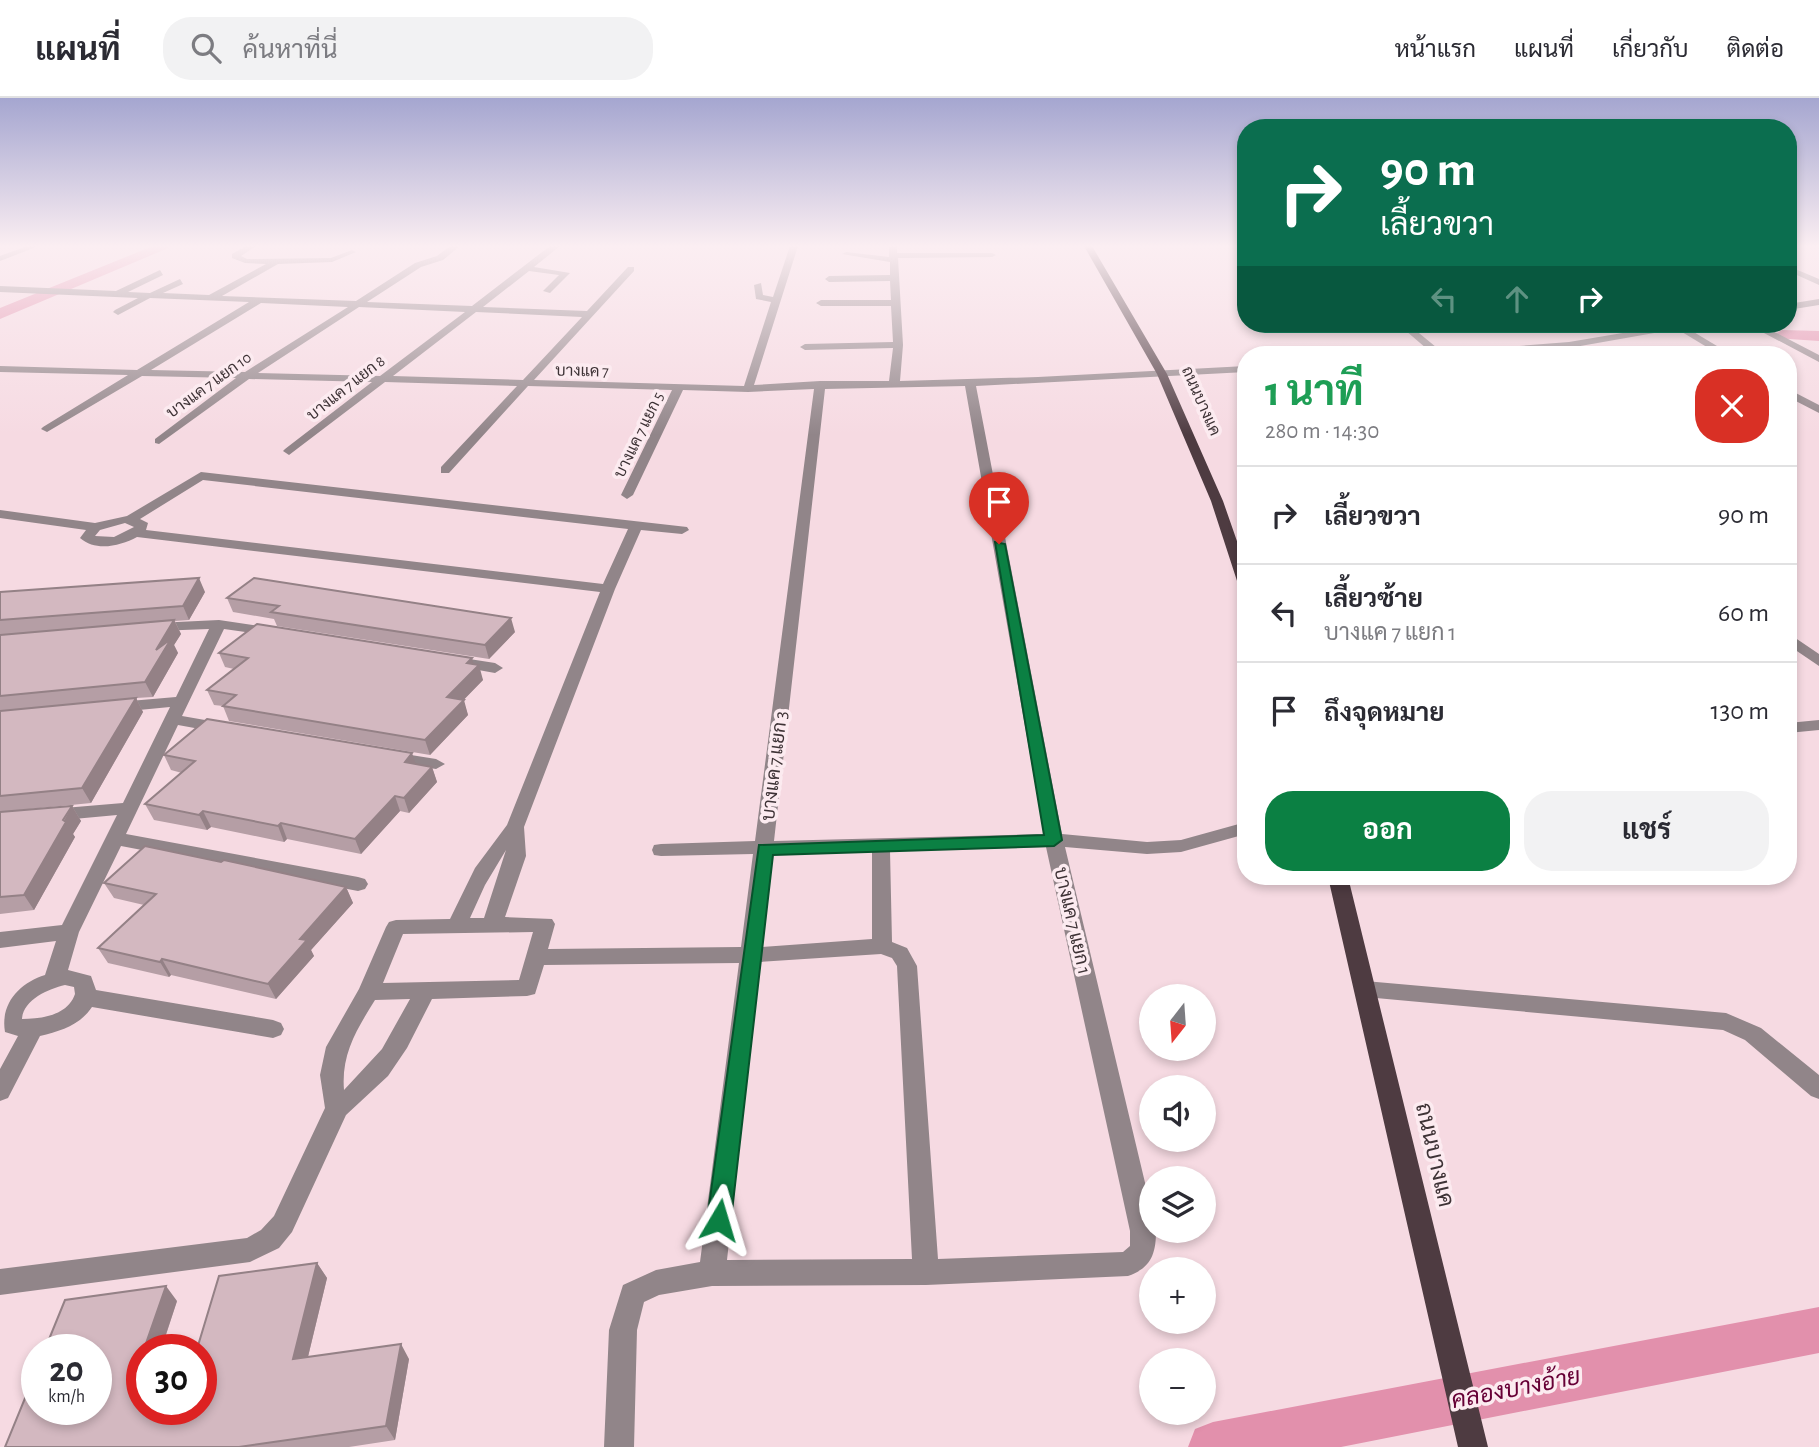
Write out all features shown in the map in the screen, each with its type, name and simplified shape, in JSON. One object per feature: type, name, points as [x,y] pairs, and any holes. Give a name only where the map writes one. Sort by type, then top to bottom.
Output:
[{"type":"main road","name":"ถนนบางแค","points":[[1124,309],[1162,374],[1217,501],[1237,560]]},
{"type":"main road","name":"ถนนบางแค","points":[[1340,885],[1440,1318],[1471,1437]]},
{"type":"street","points":[[118,312],[124,309]]},
{"type":"street","points":[[47,429],[133,374],[244,309]]},
{"type":"street","name":"บางแค 7 แยก 10","points":[[159,441],[245,377],[350,309]]},
{"type":"street","points":[[471,309],[587,314]]},
{"type":"street","name":"บางแค 7 แยก 8","points":[[289,451],[471,309]]},
{"type":"street","points":[[445,470],[592,309]]},
{"type":"street","points":[[748,389],[774,309]]},
{"type":"street","points":[[894,385],[898,345],[897,309]]},
{"type":"street","points":[[1414,333],[1429,346]]},
{"type":"street","points":[[1563,346],[1638,333]]},
{"type":"street","points":[[1690,333],[1712,346]]},
{"type":"street","points":[[1769,333],[1794,346]]},
{"type":"street","points":[[805,347],[898,345]]},
{"type":"street","points":[[1797,348],[1819,359]]},
{"type":"street","name":"บางแค 7","points":[[0,369],[748,389],[820,384],[970,383],[1237,370]]},
{"type":"street","points":[[9,380],[26,370]]},
{"type":"street","name":"บางแค 7 แยก 1","points":[[926,1272],[1128,1264],[1143,1251],[1143,1231],[1054,840],[970,383]]},
{"type":"street","name":"บางแค 7 แยก 3","points":[[712,1273],[753,955],[820,384]]},
{"type":"street","name":"บางแค 7 แยก 5","points":[[627,495],[678,388]]},
{"type":"street","points":[[1797,397],[1819,410]]},
{"type":"street","points":[[95,527],[87,538],[96,542],[121,539],[201,475],[682,530]]},
{"type":"street","points":[[0,514],[95,527],[117,520],[134,526],[608,589]]},
{"type":"street","points":[[457,926],[474,883],[491,853],[515,827],[608,589],[636,526]]},
{"type":"street","points":[[54,979],[69,932],[219,624]]},
{"type":"street","points":[[137,629],[219,624],[284,634]]},
{"type":"street","points":[[1797,644],[1819,661]]},
{"type":"street","points":[[429,657],[495,668]]},
{"type":"street","points":[[97,709],[181,701]]},
{"type":"street","points":[[172,719],[238,731]]},
{"type":"street","points":[[1797,727],[1819,725]]},
{"type":"street","points":[[370,753],[436,764]]},
{"type":"street","points":[[39,817],[129,808]]},
{"type":"street","points":[[492,925],[516,856],[515,827]]},
{"type":"street","points":[[661,850],[1054,840],[1147,848],[1181,846],[1237,830]]},
{"type":"street","points":[[114,838],[358,884]]},
{"type":"street","points":[[881,846],[882,946]]},
{"type":"street","points":[[337,1108],[328,1085],[335,1050],[369,992],[396,927],[545,924],[527,988],[369,992]]},
{"type":"street","points":[[0,940],[69,932]]},
{"type":"street","points":[[536,957],[753,955],[882,946],[900,953],[907,966],[926,1272],[712,1273],[656,1283],[633,1294],[623,1330],[619,1447]]},
{"type":"street","points":[[65,977],[83,982],[85,997],[71,1015],[59,1022],[32,1030],[13,1026],[9,1021],[12,1005],[30,988],[54,979],[65,977]]},
{"type":"street","points":[[1366,989],[1726,1022],[1753,1034],[1819,1089]]},
{"type":"street","points":[[0,1282],[250,1250],[270,1239],[283,1224],[337,1108],[367,1087],[393,1054],[425,990]]},
{"type":"street","points":[[85,997],[273,1029]]},
{"type":"street","points":[[0,1091],[32,1030]]},
{"type":"building","points":[[199,578],[183,606],[0,620],[0,592]]},
{"type":"building","points":[[254,578],[511,618],[485,645],[271,612],[279,606],[227,598]]},
{"type":"building","points":[[174,620],[156,650],[171,639],[145,682],[0,696],[0,635]]},
{"type":"building","points":[[257,624],[472,658],[467,663],[479,665],[447,697],[464,700],[425,740],[223,706],[236,695],[207,690],[248,658],[219,653]]},
{"type":"building","points":[[136,698],[82,788],[0,796],[0,711]]},
{"type":"building","points":[[207,719],[412,753],[405,762],[432,767],[404,798],[395,796],[355,839],[281,823],[278,826],[203,811],[199,815],[145,804],[195,761],[164,755]]},
{"type":"building","points":[[72,806],[63,820],[66,822],[24,895],[0,897],[0,812]]},
{"type":"building","points":[[145,846],[346,887],[300,939],[307,940],[268,984],[162,959],[160,962],[98,948],[156,894],[104,883]]},
{"type":"building","points":[[317,1263],[293,1359],[401,1344],[386,1426],[239,1447],[5,1447],[21,1408],[21,1425],[112,1425],[112,1334],[51,1334],[65,1300],[166,1286],[149,1334],[126,1334],[126,1425],[217,1425],[217,1334],[202,1334],[219,1276]]},
{"type":"waterway","points":[[0,314],[12,309]]},
{"type":"waterway","points":[[1782,335],[1819,336]]},
{"type":"waterway","name":"คลองบางอ้าย","points":[[1213,1447],[1819,1330]]},
{"type":"route","points":[[719,1220],[765,849],[1054,840],[999,544]]}]
